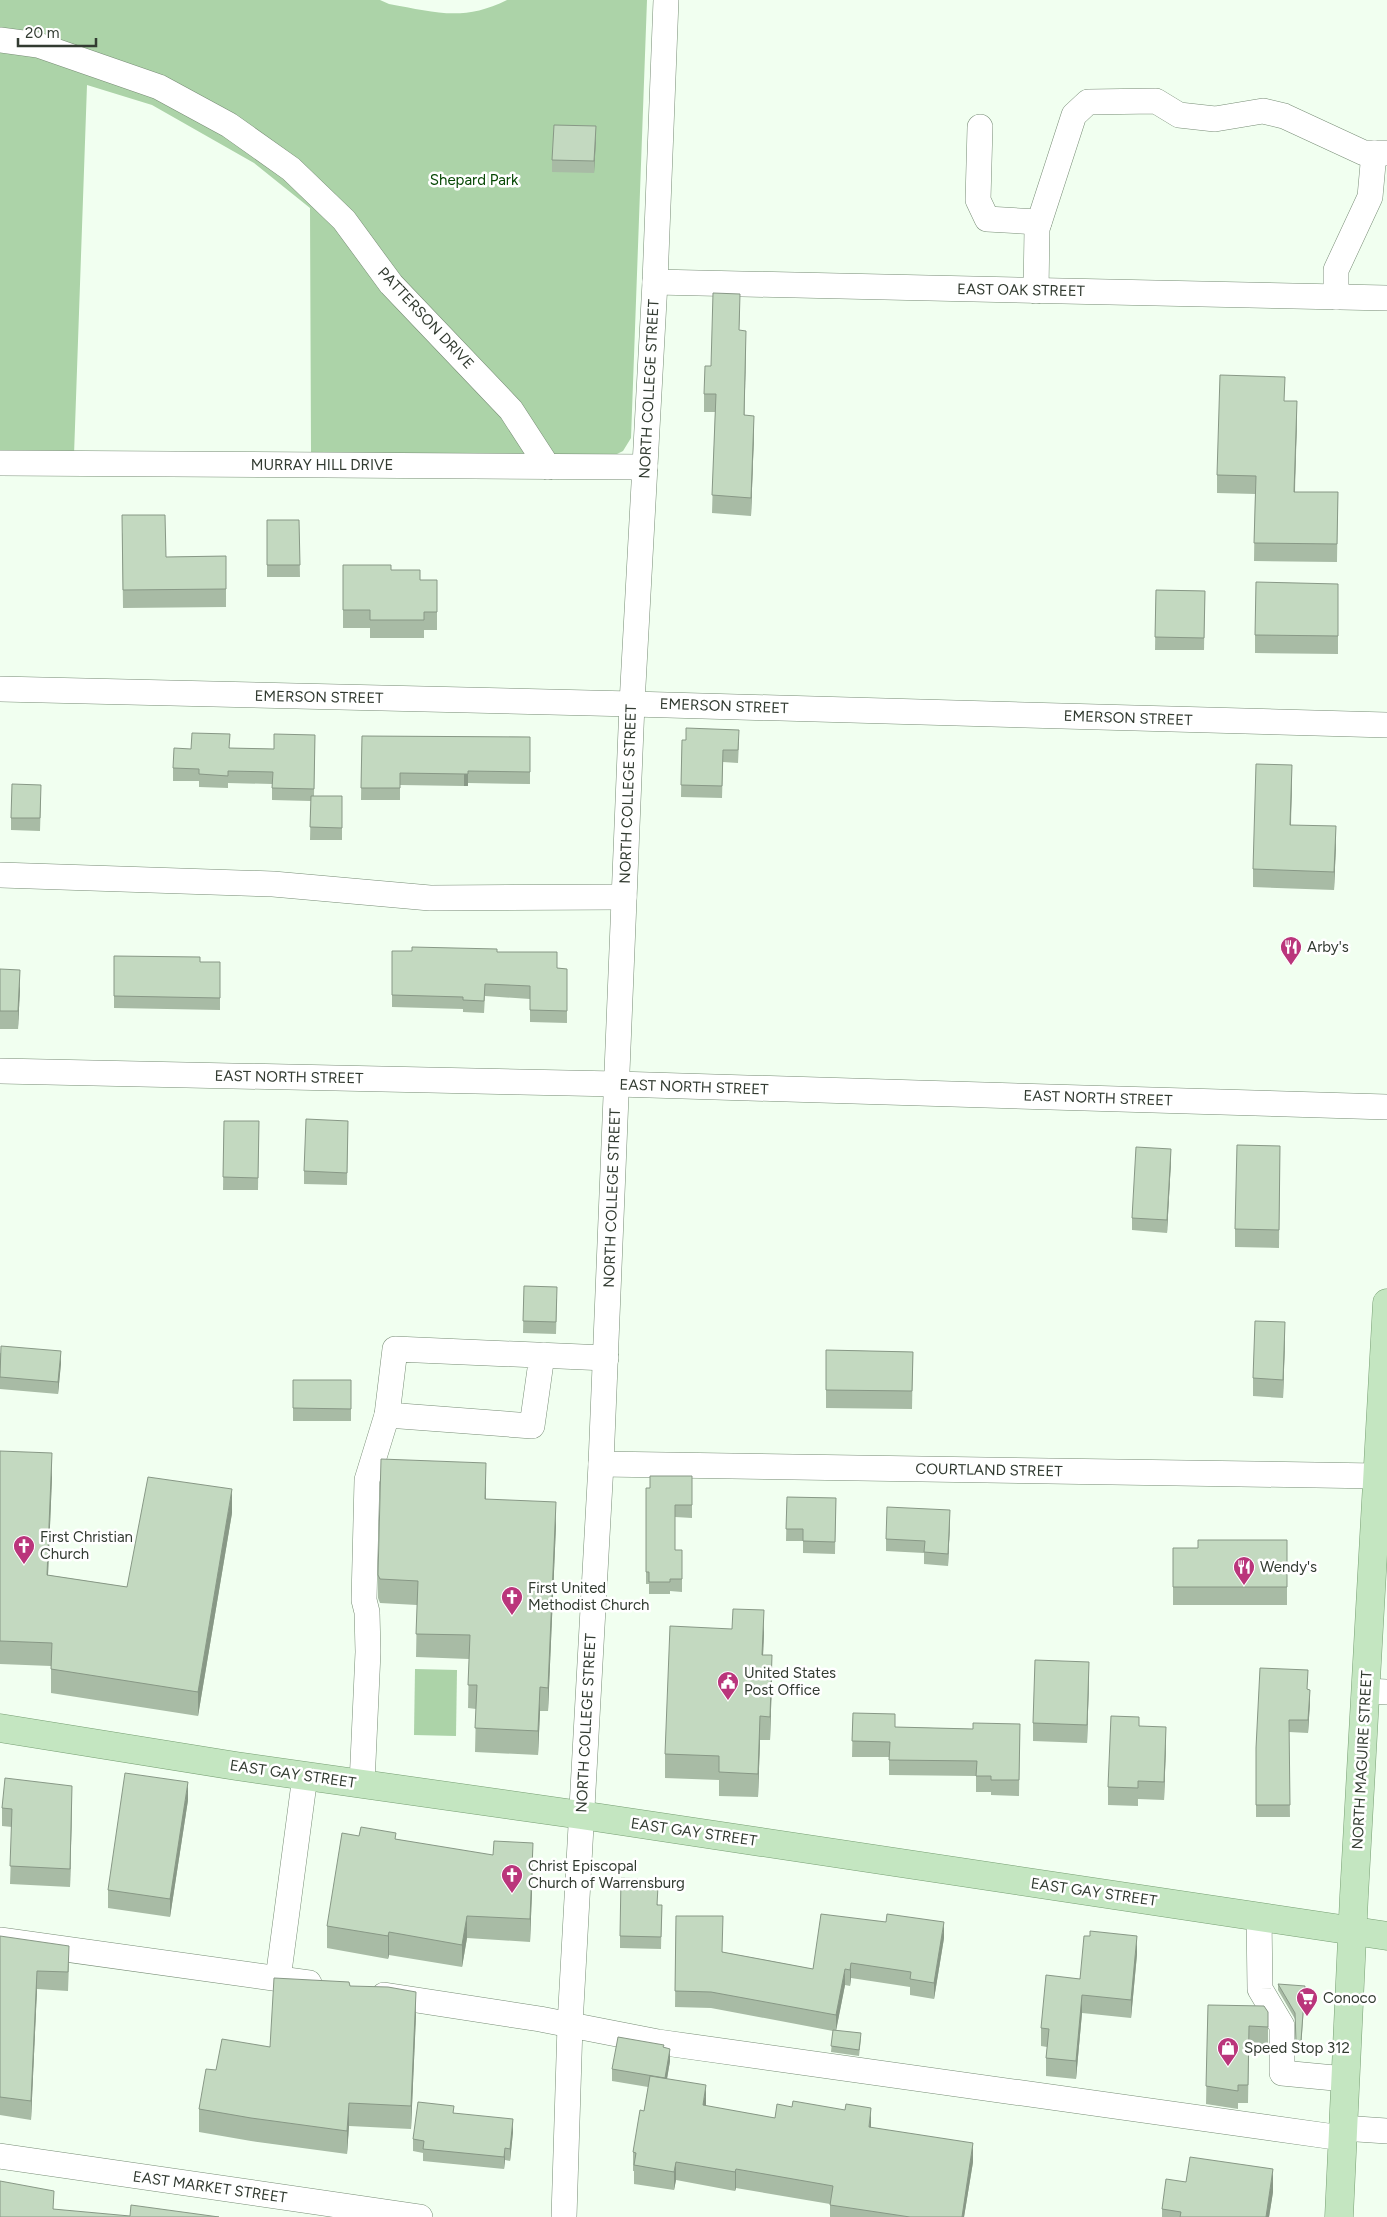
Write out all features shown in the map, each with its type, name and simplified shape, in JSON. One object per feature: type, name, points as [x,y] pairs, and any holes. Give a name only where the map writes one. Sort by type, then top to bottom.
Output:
[{"type":"main road","name":"NORTH MAGUIRE STREET","points":[[1339,2217],[1353,1931],[1377,1691],[1381,1525],[1380,1490],[1387,1303]]},
{"type":"main road","name":"EAST GAY STREET","points":[[0,1728],[305,1776],[580,1815],[1387,1936]]},
{"type":"street","name":"NORTH COLLEGE STREET","points":[[564,2217],[570,2025],[580,1815],[606,1358],[632,704],[656,282],[666,0]]},
{"type":"street","name":"PATTERSON DRIVE","points":[[0,40],[38,46],[159,87],[229,125],[291,169],[344,220],[391,284],[511,410],[548,467]]},
{"type":"street","points":[[1036,291],[1037,230],[1074,115],[1088,102],[1156,101],[1179,115],[1215,119],[1263,111],[1284,116],[1364,153],[1380,153],[1370,197],[1336,270],[1336,297]]},
{"type":"street","points":[[980,127],[978,200],[987,219],[1039,222]]},
{"type":"street","name":"EAST OAK STREET","points":[[656,282],[1387,298]]},
{"type":"street","name":"MURRAY HILL DRIVE","points":[[0,463],[645,467]]},
{"type":"street","name":"EMERSON STREET","points":[[0,689],[1387,725]]},
{"type":"street","points":[[0,874],[273,884],[430,898],[624,896]]},
{"type":"street","name":"EAST NORTH STREET","points":[[0,1071],[617,1084],[1387,1106]]},
{"type":"street","points":[[362,1784],[368,1652],[367,1612],[364,1600],[367,1480],[387,1415],[395,1349],[606,1358]]},
{"type":"street","points":[[387,1415],[532,1426],[542,1355]]},
{"type":"street","name":"COURTLAND STREET","points":[[601,1464],[1380,1490]]},
{"type":"street","points":[[278,1979],[305,1776]]},
{"type":"street","points":[[1259,1916],[1260,1989],[1282,2026],[1282,2073],[1345,2079]]},
{"type":"street","points":[[0,1940],[336,1988]]},
{"type":"street","points":[[365,1992],[570,2025],[658,2042],[1342,2133],[1387,2132]]},
{"type":"street","name":"EAST MARKET STREET","points":[[0,2156],[420,2217]]},
{"type":"green space","name":"Shepard Park","points":[[0,0],[380,0],[389,4],[421,10],[462,13],[491,7],[507,0],[647,0],[631,438],[623,451],[611,457],[311,454],[310,208],[254,163],[152,105],[87,85],[74,455],[0,454]]},
{"type":"green space","points":[[415,1669],[457,1670],[456,1736],[414,1735]]},
{"type":"building","points":[[554,125],[596,126],[594,161],[552,160]]},
{"type":"building","points":[[713,293],[740,294],[739,330],[746,331],[744,415],[754,416],[751,498],[712,495],[716,394],[704,394],[705,366],[711,366]]},
{"type":"building","points":[[1220,375],[1285,377],[1284,401],[1297,401],[1294,492],[1338,492],[1337,544],[1254,543],[1256,476],[1217,475]]},
{"type":"building","points":[[122,515],[165,515],[166,557],[226,556],[226,589],[123,590]]},
{"type":"building","points":[[267,520],[299,520],[300,565],[267,565]]},
{"type":"building","points":[[343,565],[391,565],[391,570],[420,570],[420,580],[437,580],[437,612],[424,612],[424,620],[370,620],[370,610],[343,610]]},
{"type":"building","points":[[1256,582],[1338,584],[1338,636],[1255,635]]},
{"type":"building","points":[[1156,590],[1205,591],[1204,638],[1155,637]]},
{"type":"building","points":[[686,728],[739,730],[738,750],[723,750],[722,786],[681,785],[682,740],[686,740]]},
{"type":"building","points":[[192,733],[230,734],[229,748],[274,749],[274,734],[315,735],[314,789],[272,788],[273,772],[228,771],[228,776],[199,774],[199,769],[173,768],[174,748],[191,749]]},
{"type":"building","points":[[362,736],[530,737],[530,772],[468,771],[468,774],[400,773],[400,788],[361,788]]},
{"type":"building","points":[[1256,764],[1292,765],[1290,825],[1336,826],[1334,872],[1253,869]]},
{"type":"building","points":[[12,784],[41,785],[40,818],[11,818]]},
{"type":"building","points":[[311,796],[342,796],[342,828],[310,827]]},
{"type":"building","points":[[412,947],[497,949],[497,952],[557,952],[557,968],[567,969],[567,1011],[530,1010],[530,986],[485,984],[484,1001],[463,1000],[463,997],[392,995],[392,951],[412,951]]},
{"type":"building","points":[[114,956],[200,957],[200,962],[220,962],[220,998],[114,996]]},
{"type":"building","points":[[0,969],[20,970],[18,1011],[0,1011]]},
{"type":"building","points":[[306,1119],[348,1121],[347,1173],[304,1171]]},
{"type":"building","points":[[224,1121],[259,1121],[258,1178],[223,1177]]},
{"type":"building","points":[[1237,1145],[1280,1146],[1279,1230],[1235,1229]]},
{"type":"building","points":[[1136,1147],[1171,1149],[1167,1220],[1132,1218]]},
{"type":"building","points":[[524,1286],[557,1287],[556,1322],[523,1321]]},
{"type":"building","points":[[1255,1321],[1285,1322],[1283,1380],[1253,1378]]},
{"type":"building","points":[[1,1346],[61,1351],[58,1382],[0,1377]]},
{"type":"building","points":[[826,1350],[913,1352],[912,1391],[826,1390]]},
{"type":"building","points":[[293,1380],[351,1380],[351,1409],[293,1408]]},
{"type":"building","points":[[0,1451],[52,1453],[47,1575],[127,1587],[148,1477],[232,1489],[198,1692],[51,1669],[52,1643],[0,1641]]},
{"type":"building","points":[[381,1459],[486,1463],[485,1499],[556,1502],[548,1688],[540,1687],[538,1731],[475,1728],[477,1685],[468,1685],[470,1635],[416,1634],[418,1581],[380,1579],[378,1575]]},
{"type":"building","points":[[650,1476],[692,1476],[692,1505],[675,1505],[675,1550],[682,1550],[682,1579],[670,1579],[670,1582],[649,1582],[649,1572],[646,1572],[646,1488],[650,1488]]},
{"type":"building","points":[[787,1497],[836,1498],[835,1542],[803,1541],[803,1529],[786,1529]]},
{"type":"building","points":[[887,1507],[950,1510],[948,1554],[924,1552],[925,1541],[886,1539]]},
{"type":"building","points":[[1198,1540],[1287,1540],[1287,1587],[1173,1587],[1173,1548],[1198,1548]]},
{"type":"building","points":[[733,1609],[764,1610],[762,1655],[772,1655],[770,1717],[760,1716],[758,1774],[719,1772],[719,1756],[665,1754],[670,1626],[732,1629]]},
{"type":"building","points":[[1035,1660],[1089,1662],[1087,1725],[1033,1723]]},
{"type":"building","points":[[1260,1668],[1308,1670],[1307,1689],[1310,1690],[1308,1720],[1289,1720],[1290,1805],[1256,1805],[1256,1748]]},
{"type":"building","points":[[853,1713],[895,1714],[895,1727],[973,1729],[973,1723],[1020,1724],[1019,1780],[991,1780],[991,1776],[976,1776],[977,1761],[889,1760],[890,1742],[852,1741]]},
{"type":"building","points":[[1111,1716],[1139,1717],[1139,1726],[1166,1727],[1164,1782],[1138,1781],[1138,1788],[1108,1787]]},
{"type":"building","points":[[125,1773],[188,1782],[170,1899],[108,1890]]},
{"type":"building","points":[[5,1778],[72,1786],[70,1869],[10,1866],[12,1809],[2,1808]]},
{"type":"building","points":[[361,1827],[396,1833],[395,1839],[493,1855],[494,1841],[533,1843],[530,1919],[467,1916],[462,1945],[389,1932],[388,1936],[327,1926],[342,1833],[359,1836]]},
{"type":"building","points":[[621,1878],[644,1879],[644,1885],[658,1886],[657,1905],[662,1905],[661,1937],[620,1936]]},
{"type":"building","points":[[821,1914],[886,1922],[887,1914],[944,1922],[934,1983],[910,1979],[911,1972],[851,1963],[850,1970],[845,1969],[836,2015],[711,1992],[675,1991],[676,1916],[723,1916],[722,1952],[813,1969]]},
{"type":"building","points":[[1090,1931],[1137,1936],[1131,2000],[1082,1995],[1076,2061],[1046,2058],[1049,2029],[1041,2028],[1046,1975],[1080,1979],[1084,1936],[1090,1936]]},
{"type":"building","points":[[0,1936],[69,1946],[68,1972],[37,1971],[31,2101],[0,2097]]},
{"type":"building","points":[[274,1978],[349,1982],[350,1986],[388,1987],[416,1992],[411,2106],[349,2103],[347,2131],[199,2109],[206,2069],[216,2070],[222,2039],[270,2047]]},
{"type":"building","points":[[1278,1984],[1305,1986],[1301,2041],[1296,2041],[1295,2013]]},
{"type":"building","name":"Speed Stop 312","points":[[1208,2005],[1264,2006],[1268,2012],[1268,2027],[1249,2026],[1248,2085],[1238,2085],[1238,2091],[1206,2086]]},
{"type":"building","points":[[833,2030],[861,2033],[859,2050],[831,2046]]},
{"type":"building","points":[[618,2037],[664,2045],[663,2047],[670,2049],[665,2078],[612,2069]]},
{"type":"building","points":[[650,2076],[706,2085],[703,2105],[775,2118],[777,2104],[792,2107],[793,2101],[845,2110],[846,2104],[871,2108],[869,2127],[973,2143],[962,2217],[910,2217],[830,2205],[833,2186],[736,2169],[735,2172],[676,2162],[674,2172],[634,2165],[636,2153],[633,2152],[640,2110],[644,2111]]},
{"type":"building","points":[[418,2102],[454,2106],[453,2113],[513,2119],[510,2149],[505,2148],[504,2157],[423,2149],[424,2141],[413,2139]]},
{"type":"building","points":[[1190,2157],[1273,2169],[1266,2217],[1180,2217],[1181,2212],[1162,2209],[1166,2179],[1186,2182]]},
{"type":"building","points":[[0,2181],[54,2191],[53,2209],[130,2216],[131,2205],[219,2217],[0,2217]]},
{"type":"place","name":"Arby's","points":[[1291,966]]},
{"type":"place","name":"First Christian Church","points":[[24,1565]]},
{"type":"place","name":"Wendy's","points":[[1244,1586]]},
{"type":"place","name":"First United Methodist Church","points":[[512,1616]]},
{"type":"place","name":"United States Post Office","points":[[728,1701]]},
{"type":"place","name":"Christ Episcopal Church of Warrensburg","points":[[512,1894]]},
{"type":"place","name":"Conoco","points":[[1307,2017]]},
{"type":"place","name":"Speed Stop 312","points":[[1228,2067]]}]
